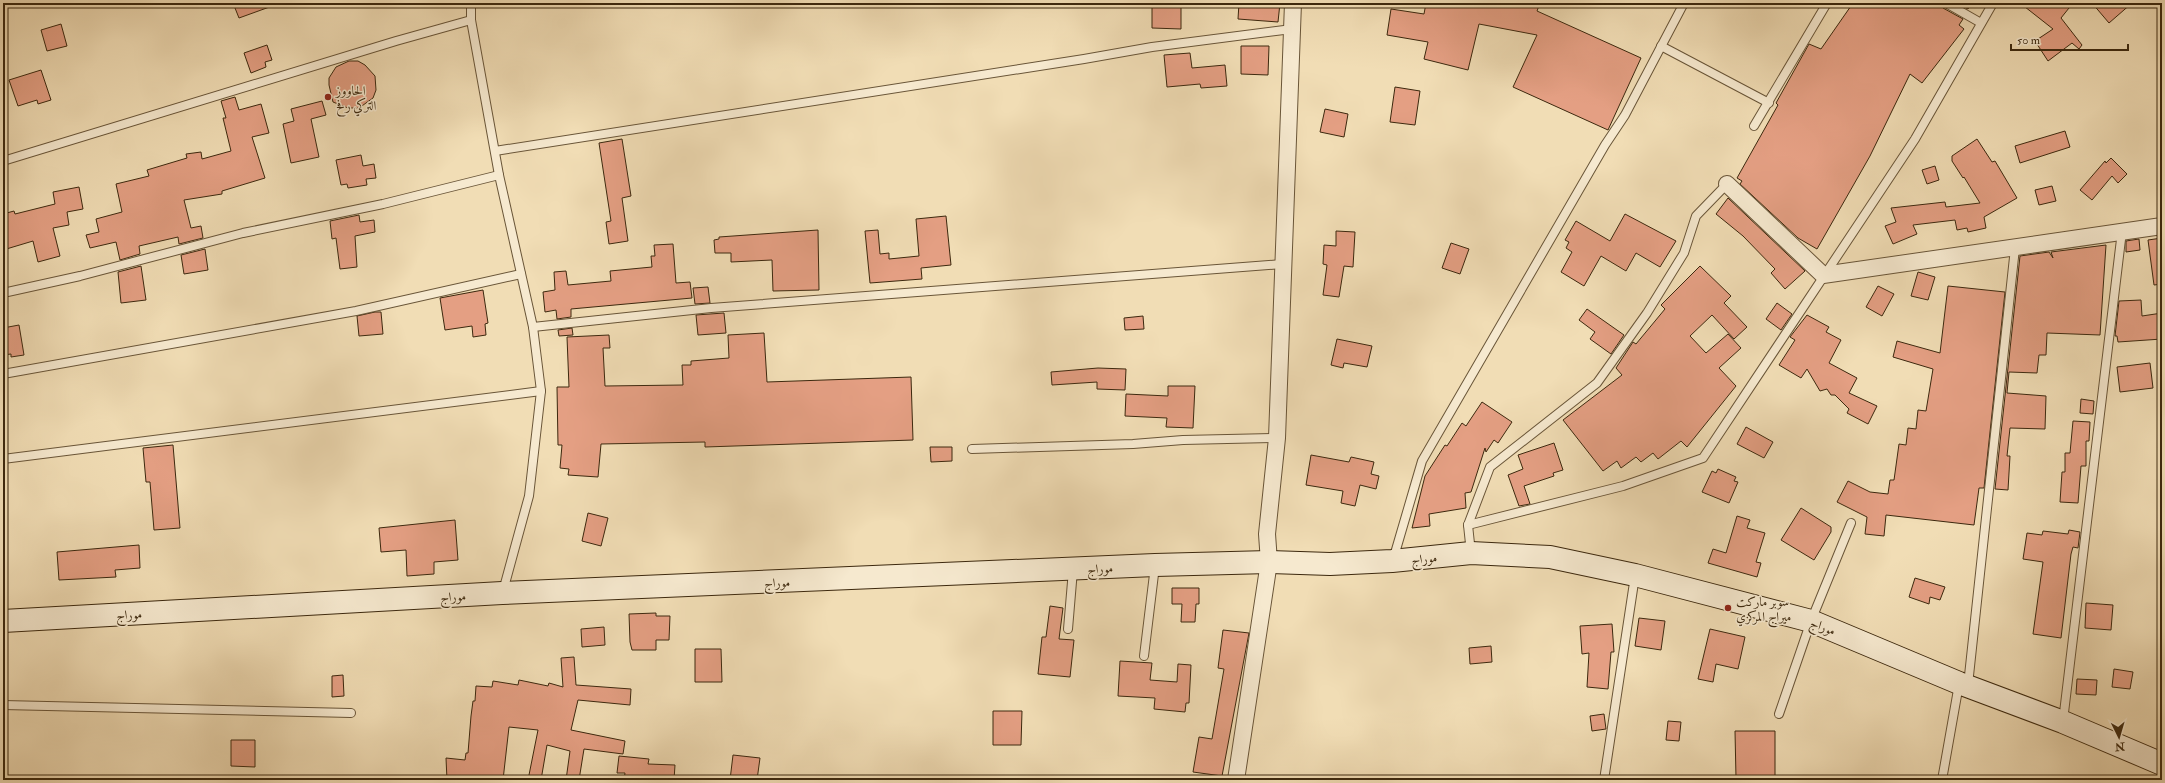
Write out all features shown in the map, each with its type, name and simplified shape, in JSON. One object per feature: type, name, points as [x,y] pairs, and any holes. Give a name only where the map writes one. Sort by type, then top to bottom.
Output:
[{"type":"main road","name":"موراج","points":[[3,621],[502,594],[1155,565],[1269,562],[1330,564],[1392,561],[1471,553],[1550,557],[1635,575],[1811,621],[1964,684],[2063,722],[2162,764]]},
{"type":"street","points":[[1236,780],[1269,562],[1267,534],[1277,438],[1282,264],[1293,3]]},
{"type":"street","points":[[1727,184],[1823,275],[2162,226]]},
{"type":"lane","points":[[471,3],[471,20],[499,175],[534,327],[541,391],[529,496],[502,594]]},
{"type":"lane","points":[[1392,561],[1422,461],[1605,145],[1625,115],[1684,3]]},
{"type":"lane","points":[[1754,126],[1827,3]]},
{"type":"lane","points":[[1946,3],[1981,23]]},
{"type":"lane","points":[[1468,525],[1623,486],[1703,458],[1823,275],[1915,139],[1993,3]]},
{"type":"lane","points":[[3,161],[396,41],[471,20]]},
{"type":"lane","points":[[495,151],[1076,61],[1152,47],[1292,29]]},
{"type":"lane","points":[[1661,46],[1769,103]]},
{"type":"lane","points":[[3,293],[80,276],[244,233],[383,204],[499,175]]},
{"type":"lane","points":[[1471,553],[1468,525],[1490,467],[1597,383],[1647,313],[1684,254],[1696,216],[1727,184]]},
{"type":"lane","points":[[2063,722],[2122,231]]},
{"type":"lane","points":[[1942,780],[1964,684],[2015,248]]},
{"type":"lane","points":[[534,327],[711,308],[1282,264]]},
{"type":"lane","points":[[3,374],[356,311],[521,274]]},
{"type":"lane","points":[[3,459],[541,391]]},
{"type":"lane","points":[[972,449],[1133,444],[1183,440],[1277,438]]},
{"type":"lane","points":[[1779,714],[1811,621],[1851,523]]},
{"type":"lane","points":[[1144,656],[1155,565]]},
{"type":"lane","points":[[1068,629],[1073,569]]},
{"type":"lane","points":[[1604,780],[1635,575]]},
{"type":"lane","points":[[3,706],[351,713]]},
{"type":"building","points":[[233,3],[275,3],[275,5],[239,18]]},
{"type":"building","points":[[1152,3],[1181,3],[1181,29],[1152,28]]},
{"type":"building","points":[[1239,3],[1280,3],[1278,22],[1238,19]]},
{"type":"building","points":[[1426,3],[1540,3],[1537,11],[1641,58],[1608,130],[1513,87],[1537,35],[1479,24],[1468,70],[1424,59],[1428,42],[1387,35],[1391,9],[1424,14]]},
{"type":"building","points":[[1853,3],[1941,3],[1943,8],[1963,19],[1959,25],[1964,29],[1922,83],[1910,74],[1870,156],[1817,249],[1798,238],[1740,184],[1742,181],[1737,178],[1778,105],[1776,103],[1809,44],[1821,49]]},
{"type":"building","points":[[1957,3],[1972,3],[1968,9]]},
{"type":"building","points":[[2020,3],[2073,3],[2061,18],[2082,45],[2079,49],[2072,43],[2048,61],[2035,41],[2053,29]]},
{"type":"building","points":[[2092,3],[2132,3],[2109,23]]},
{"type":"building","points":[[61,24],[67,46],[47,51],[41,30]]},
{"type":"building","points":[[267,45],[272,60],[265,62],[266,67],[251,73],[244,53]]},
{"type":"building","points":[[1241,46],[1269,46],[1268,75],[1241,74]]},
{"type":"building","points":[[1190,53],[1192,68],[1225,65],[1227,86],[1201,88],[1200,84],[1167,87],[1164,55]]},
{"type":"building","points":[[349,61],[358,61],[365,65],[375,76],[376,90],[373,98],[359,108],[348,108],[333,102],[329,85],[329,78],[336,67]]},
{"type":"building","points":[[41,70],[51,100],[38,104],[37,100],[18,106],[9,80]]},
{"type":"building","points":[[1395,87],[1420,91],[1415,125],[1390,122]]},
{"type":"building","points":[[235,97],[239,110],[261,104],[269,133],[252,137],[265,178],[222,191],[222,194],[184,200],[191,228],[201,226],[203,238],[179,244],[178,237],[139,246],[140,254],[120,260],[116,242],[90,248],[86,235],[99,232],[96,219],[122,212],[116,184],[149,176],[147,170],[187,158],[186,154],[201,152],[202,159],[231,151],[223,118],[226,118],[221,101]]},
{"type":"building","points":[[322,101],[326,115],[311,119],[319,157],[291,163],[283,124],[294,121],[291,109]]},
{"type":"building","points":[[1325,109],[1348,114],[1344,137],[1320,132]]},
{"type":"building","points":[[2065,131],[2070,147],[2020,163],[2015,146]]},
{"type":"building","points":[[622,139],[631,196],[622,198],[628,241],[609,244],[606,222],[611,221],[599,143]]},
{"type":"building","points":[[1977,139],[1992,162],[1995,161],[2017,198],[1984,217],[1986,228],[1968,232],[1967,228],[1957,230],[1955,220],[1913,225],[1917,234],[1893,244],[1885,226],[1896,222],[1891,208],[1945,202],[1946,207],[1980,203],[1952,161],[1952,156]]},
{"type":"building","points":[[361,155],[363,166],[374,164],[376,178],[366,179],[367,185],[348,188],[347,184],[341,185],[336,160]]},
{"type":"building","points":[[2111,158],[2127,174],[2118,183],[2112,176],[2092,200],[2080,190],[2105,161],[2106,163]]},
{"type":"building","points":[[1935,166],[1939,180],[1927,184],[1922,170]]},
{"type":"building","points":[[2052,186],[2056,201],[2039,205],[2035,190]]},
{"type":"building","points":[[79,187],[83,209],[67,212],[69,225],[53,228],[60,256],[38,262],[33,241],[3,250],[3,214],[14,211],[15,214],[55,204],[53,192]]},
{"type":"building","points":[[1728,198],[1805,271],[1785,289],[1771,273],[1775,269],[1743,236],[1716,214]]},
{"type":"building","points":[[1625,214],[1676,241],[1660,267],[1636,253],[1626,271],[1601,256],[1584,286],[1561,272],[1572,252],[1566,248],[1569,242],[1565,240],[1576,221],[1610,241]]},
{"type":"building","points":[[359,215],[360,222],[374,220],[375,232],[355,236],[357,267],[340,269],[336,238],[332,239],[330,221]]},
{"type":"building","points":[[946,216],[951,265],[921,268],[922,279],[870,283],[865,231],[878,230],[880,254],[889,253],[889,259],[919,256],[916,219]]},
{"type":"building","points":[[818,230],[819,290],[773,291],[772,260],[731,262],[731,253],[715,253],[714,240],[719,239],[719,237]]},
{"type":"building","points":[[1336,231],[1355,232],[1353,267],[1344,266],[1339,297],[1323,295],[1327,265],[1323,264],[1324,245],[1336,246]]},
{"type":"building","points":[[2162,238],[2162,284],[2154,285],[2148,240]]},
{"type":"building","points":[[2139,239],[2140,250],[2126,252],[2126,241]]},
{"type":"building","points":[[1451,243],[1469,249],[1460,274],[1442,268]]},
{"type":"building","points":[[673,244],[676,283],[690,282],[692,298],[571,309],[571,317],[557,319],[556,310],[545,312],[543,292],[555,290],[554,272],[566,271],[568,285],[611,281],[610,271],[652,267],[651,256],[655,256],[654,245]]},
{"type":"building","points":[[2106,245],[2100,335],[2047,333],[2046,355],[2039,355],[2037,373],[2009,372],[2007,393],[2046,396],[2045,429],[2010,428],[2007,456],[2010,456],[2008,490],[1995,489],[2020,256],[2049,252],[2053,258],[2051,252]]},
{"type":"building","points":[[205,249],[208,270],[184,274],[181,255]]},
{"type":"building","points":[[141,266],[146,300],[121,303],[118,272]]},
{"type":"building","points":[[1700,266],[1731,296],[1724,303],[1747,327],[1734,339],[1712,315],[1690,336],[1706,353],[1728,334],[1741,348],[1719,368],[1736,386],[1687,447],[1681,441],[1658,459],[1653,453],[1641,462],[1636,457],[1621,468],[1617,461],[1603,471],[1563,420],[1622,375],[1616,368],[1633,342],[1636,344],[1665,309],[1661,305]]},
{"type":"building","points":[[1918,272],[1935,277],[1928,300],[1911,296]]},
{"type":"building","points":[[1878,286],[1894,294],[1882,316],[1866,307]]},
{"type":"building","points":[[1948,286],[2005,292],[1984,488],[1979,488],[1974,525],[1886,515],[1884,536],[1865,534],[1867,517],[1837,502],[1848,481],[1870,492],[1888,494],[1890,480],[1894,480],[1899,444],[1906,445],[1908,428],[1916,429],[1918,410],[1926,411],[1933,369],[1893,357],[1897,341],[1940,353]]},
{"type":"building","points":[[708,287],[710,303],[695,304],[693,288]]},
{"type":"building","points":[[483,290],[488,323],[485,324],[486,335],[473,337],[472,326],[445,330],[440,298]]},
{"type":"building","points":[[2141,300],[2142,316],[2162,313],[2162,339],[2118,342],[2117,336],[2115,336],[2119,301]]},
{"type":"building","points":[[1777,303],[1792,314],[1781,330],[1766,319]]},
{"type":"building","points":[[1587,309],[1624,335],[1611,354],[1590,339],[1595,332],[1579,320]]},
{"type":"building","points":[[381,312],[383,334],[359,336],[357,316]]},
{"type":"building","points":[[724,313],[726,333],[698,335],[696,315]]},
{"type":"building","points":[[1807,315],[1829,327],[1826,332],[1841,340],[1829,363],[1857,378],[1849,393],[1877,406],[1868,424],[1847,413],[1849,409],[1835,395],[1831,395],[1827,389],[1820,391],[1807,369],[1801,378],[1779,365],[1795,340],[1790,337]]},
{"type":"building","points":[[1143,316],[1144,329],[1125,330],[1124,318]]},
{"type":"building","points":[[19,325],[24,355],[11,357],[11,354],[3,355],[3,328]]},
{"type":"building","points":[[572,328],[573,335],[559,336],[558,330]]},
{"type":"building","points":[[764,333],[767,382],[911,377],[913,440],[705,447],[705,442],[601,444],[598,477],[568,475],[569,469],[560,468],[562,445],[558,445],[557,387],[569,387],[567,337],[609,335],[610,348],[603,348],[605,386],[683,385],[682,365],[691,365],[691,361],[729,358],[728,335]]},
{"type":"building","points":[[1337,339],[1372,346],[1367,367],[1344,363],[1343,368],[1331,365]]},
{"type":"building","points":[[2150,363],[2153,388],[2120,392],[2117,367]]},
{"type":"building","points":[[1098,368],[1126,369],[1125,390],[1097,389],[1097,382],[1052,385],[1051,372]]},
{"type":"building","points":[[1168,386],[1195,386],[1193,428],[1166,427],[1167,418],[1125,416],[1126,394],[1168,396]]},
{"type":"building","points":[[2081,399],[2094,401],[2093,414],[2080,413]]},
{"type":"building","points":[[1482,402],[1512,422],[1498,443],[1494,440],[1486,452],[1485,448],[1471,492],[1465,493],[1466,508],[1429,514],[1430,526],[1412,528],[1425,476],[1445,445],[1447,446],[1462,423],[1466,426]]},
{"type":"building","points":[[2073,421],[2090,422],[2089,441],[2086,441],[2086,466],[2081,466],[2078,503],[2060,502],[2062,472],[2065,472],[2065,453],[2070,453]]},
{"type":"building","points":[[1746,427],[1773,442],[1764,458],[1737,444]]},
{"type":"building","points":[[1554,443],[1563,470],[1553,473],[1554,476],[1524,486],[1530,504],[1519,506],[1508,475],[1523,469],[1518,455]]},
{"type":"building","points":[[173,445],[180,528],[154,530],[150,482],[146,482],[143,448]]},
{"type":"building","points":[[930,447],[952,447],[952,461],[931,462]]},
{"type":"building","points":[[1311,455],[1349,462],[1351,457],[1374,462],[1371,474],[1379,476],[1376,489],[1360,485],[1355,506],[1341,503],[1343,491],[1306,485]]},
{"type":"building","points":[[1718,469],[1736,477],[1734,481],[1738,482],[1729,503],[1702,492],[1712,471],[1716,473]]},
{"type":"building","points":[[1801,508],[1831,527],[1831,532],[1814,560],[1781,540]]},
{"type":"building","points":[[588,513],[608,518],[601,546],[582,541]]},
{"type":"building","points":[[1737,516],[1750,520],[1747,528],[1765,533],[1756,562],[1761,563],[1757,577],[1708,563],[1713,549],[1726,553]]},
{"type":"building","points":[[455,520],[458,560],[434,562],[434,574],[407,576],[406,550],[381,552],[379,528]]},
{"type":"building","points":[[2069,530],[2080,532],[2078,548],[2073,547],[2071,554],[2061,638],[2033,634],[2043,562],[2023,559],[2027,533],[2042,535],[2043,531],[2068,534]]},
{"type":"building","points":[[139,545],[140,568],[115,570],[116,577],[59,580],[57,552]]},
{"type":"building","points":[[1915,578],[1945,587],[1940,600],[1930,597],[1929,604],[1909,597]]},
{"type":"building","points":[[1172,588],[1199,588],[1199,604],[1196,604],[1195,622],[1181,622],[1182,604],[1172,604]]},
{"type":"building","points":[[2086,603],[2113,605],[2111,630],[2085,628]]},
{"type":"building","points":[[1050,606],[1063,608],[1059,639],[1074,640],[1070,677],[1038,674],[1042,637],[1046,637]]},
{"type":"building","points":[[656,613],[656,616],[670,616],[669,640],[656,640],[656,650],[632,650],[630,642],[629,614]]},
{"type":"building","points":[[1639,618],[1665,621],[1661,650],[1635,646]]},
{"type":"building","points":[[1612,624],[1614,652],[1611,652],[1608,689],[1587,687],[1589,653],[1582,654],[1580,626]]},
{"type":"building","points":[[604,627],[605,645],[582,647],[581,629]]},
{"type":"building","points":[[1710,629],[1745,637],[1738,669],[1716,664],[1713,682],[1698,679]]},
{"type":"building","points":[[1223,630],[1249,633],[1222,776],[1193,772],[1199,737],[1212,739],[1224,669],[1218,668]]},
{"type":"building","points":[[1491,646],[1492,662],[1470,664],[1469,648]]},
{"type":"building","points":[[695,649],[721,649],[722,682],[695,682]]},
{"type":"building","points":[[574,657],[576,685],[631,689],[630,705],[578,700],[571,730],[625,741],[623,754],[584,749],[579,780],[566,780],[570,751],[547,745],[541,780],[528,780],[538,730],[509,727],[503,780],[447,780],[446,758],[465,760],[466,753],[468,753],[471,716],[473,701],[475,701],[476,686],[492,687],[493,681],[518,685],[519,680],[548,686],[549,683],[563,687],[561,658]]},
{"type":"building","points":[[1120,661],[1152,663],[1150,680],[1177,682],[1178,664],[1191,665],[1189,703],[1186,703],[1185,712],[1154,709],[1155,698],[1118,696]]},
{"type":"building","points":[[2114,669],[2133,672],[2130,689],[2112,687]]},
{"type":"building","points":[[343,675],[344,696],[332,697],[332,676]]},
{"type":"building","points":[[2077,679],[2097,680],[2096,695],[2076,694]]},
{"type":"building","points":[[993,711],[1022,711],[1021,745],[993,745]]},
{"type":"building","points":[[1604,714],[1606,729],[1592,731],[1590,716]]},
{"type":"building","points":[[1668,721],[1681,722],[1679,741],[1666,740]]},
{"type":"building","points":[[1735,731],[1775,731],[1775,778],[1736,778]]},
{"type":"building","points":[[231,740],[255,740],[255,767],[231,766]]},
{"type":"building","points":[[733,755],[760,758],[757,780],[730,780]]},
{"type":"building","points":[[619,756],[649,759],[648,764],[675,765],[674,780],[624,780],[625,773],[617,773]]},
{"type":"place","name":"الحاووز التركي رفح","points":[[328,97]]},
{"type":"place","name":"سوبر ماركت ميراج المركزي","points":[[1728,608]]}]
